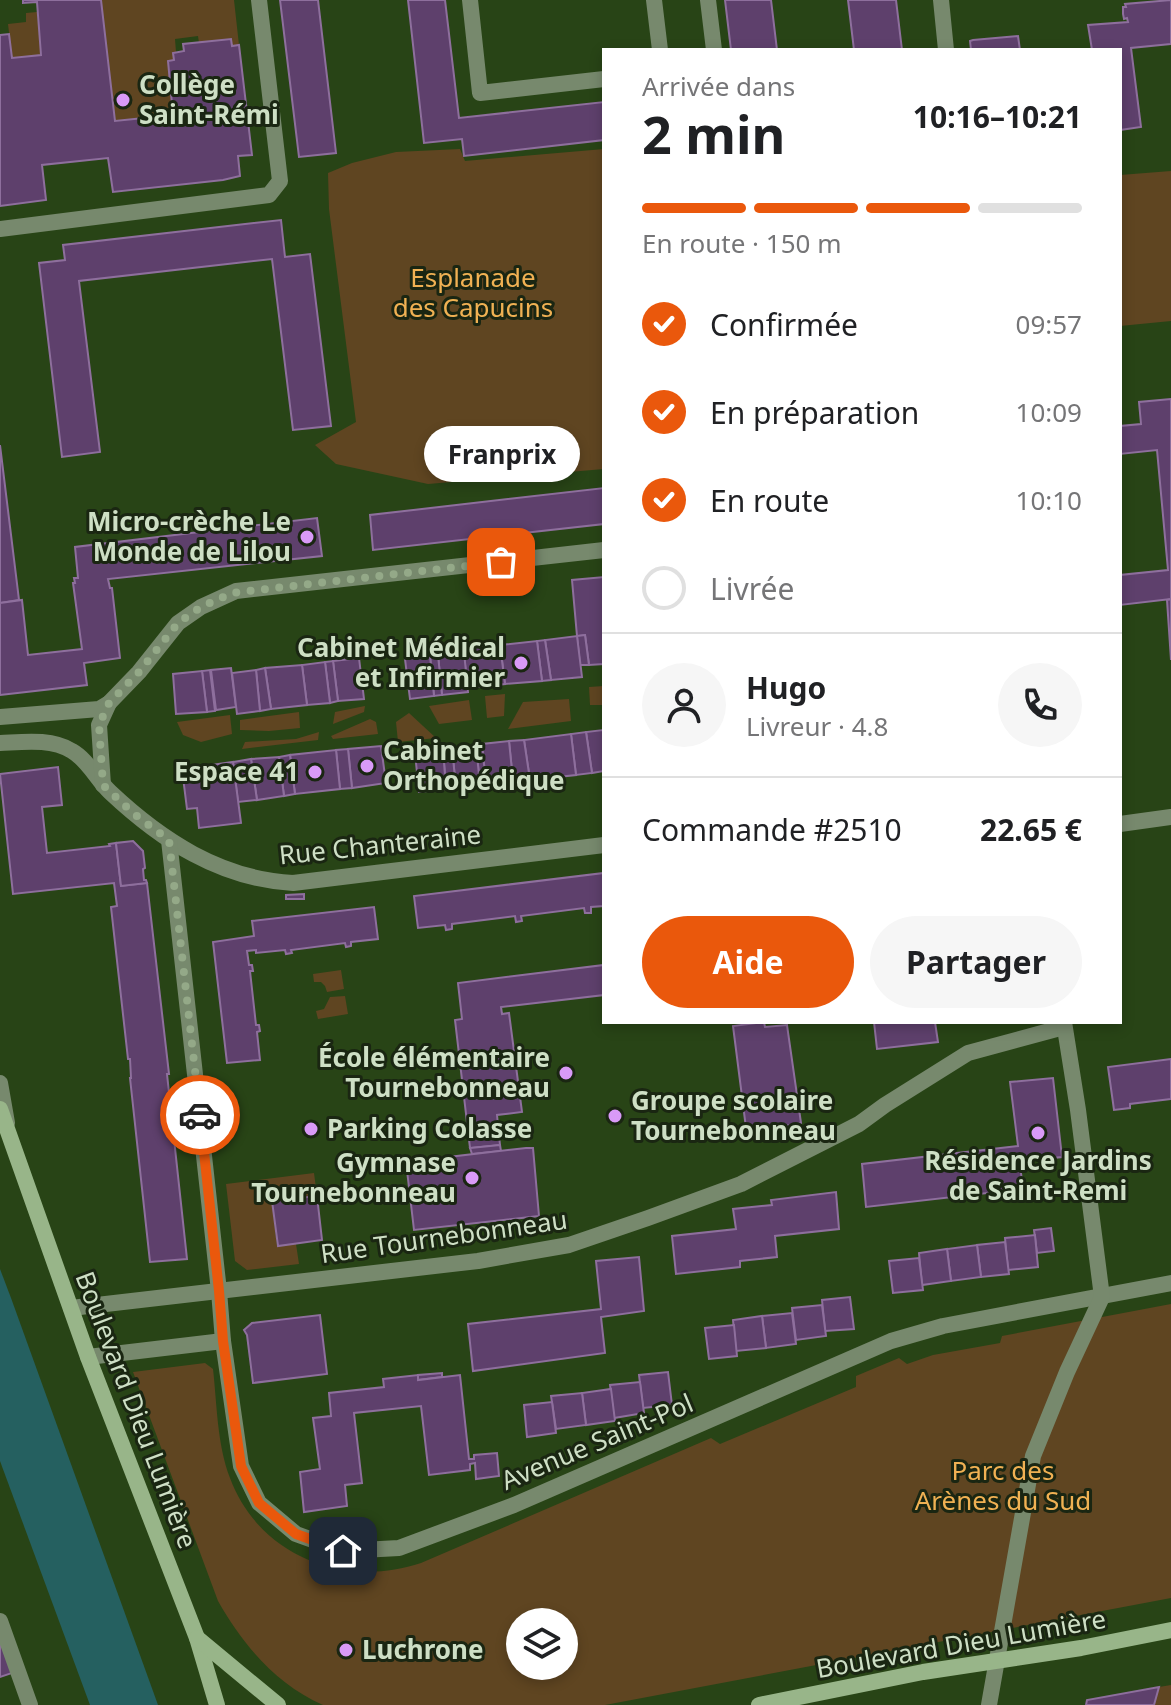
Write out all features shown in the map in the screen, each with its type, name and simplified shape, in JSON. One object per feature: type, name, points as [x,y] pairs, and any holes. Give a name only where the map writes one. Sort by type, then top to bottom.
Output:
[{"type":"main road","name":"Boulevard Dieu Lumière","points":[[0,1109],[88,1357],[197,1638],[217,1705]]},
{"type":"main road","name":"Boulevard Dieu Lumière","points":[[759,1705],[923,1672],[1081,1648],[1171,1630]]},
{"type":"main road","points":[[197,1638],[278,1705]]},
{"type":"street","points":[[0,229],[269,195],[280,181],[259,0]]},
{"type":"street","points":[[470,0],[480,93],[602,79]]},
{"type":"street","points":[[654,0],[660,48]]},
{"type":"street","points":[[708,0],[714,48]]},
{"type":"street","points":[[941,0],[946,48]]},
{"type":"street","points":[[0,717],[99,709],[139,672],[178,623],[201,607],[236,591],[602,550]]},
{"type":"street","points":[[103,785],[99,725],[109,703]]},
{"type":"street","name":"Rue Chanteraine","points":[[0,743],[43,742],[72,751],[134,814],[169,840],[199,859],[274,882],[293,883],[602,845]]},
{"type":"street","points":[[1122,824],[1171,817]]},
{"type":"street","name":"Avenue Saint-Pol","points":[[169,840],[223,1341],[241,1466],[259,1503],[296,1534],[343,1551],[399,1548],[514,1505],[891,1341],[943,1326],[1171,1283]]},
{"type":"street","points":[[989,1705],[1033,1456],[1102,1297],[1064,1025]]},
{"type":"street","name":"Rue Tournebonneau","points":[[71,1308],[478,1261],[569,1245],[741,1184],[859,1124],[968,1053],[1064,1025]]},
{"type":"street","name":"Boulevard Dieu Lumière","points":[[0,1083],[4,1126]]},
{"type":"street","points":[[88,1357],[223,1341]]},
{"type":"street","points":[[0,1621],[30,1705]]},
{"type":"green space","points":[[101,0],[234,0],[239,45],[232,46],[231,39],[199,43],[198,36],[175,39],[174,60],[168,61],[173,115],[115,121]]},
{"type":"green space","points":[[37,12],[41,55],[12,58],[8,24],[26,22],[26,13]]},
{"type":"green space","name":"Esplanade des Capucins","points":[[460,149],[465,161],[602,149],[602,469],[428,484],[336,464],[315,445],[356,422],[329,209],[328,173],[352,163],[396,152]]},
{"type":"green space","points":[[1171,171],[1171,321],[1122,326],[1122,175]]},
{"type":"green space","points":[[602,686],[602,705],[590,705],[589,687]]},
{"type":"green space","points":[[505,694],[504,716],[487,718],[485,696]]},
{"type":"green space","points":[[569,699],[571,721],[508,729],[523,702]]},
{"type":"green space","points":[[469,700],[472,720],[439,724],[429,706]]},
{"type":"green space","points":[[365,706],[364,712],[333,724],[335,712]]},
{"type":"green space","points":[[299,712],[300,728],[240,730],[240,720]]},
{"type":"green space","points":[[409,713],[436,738],[398,742],[396,722]]},
{"type":"green space","points":[[230,715],[232,734],[201,742],[183,735],[177,722]]},
{"type":"green space","points":[[370,719],[376,722],[378,734],[333,739],[331,736]]},
{"type":"green space","points":[[319,732],[318,740],[242,749],[245,742],[296,739]]},
{"type":"green space","points":[[341,970],[344,989],[327,992],[321,982],[314,982],[313,974]]},
{"type":"green space","points":[[345,996],[348,1014],[318,1019],[316,1011],[324,1009],[330,997]]},
{"type":"green space","points":[[314,1173],[317,1196],[272,1202],[277,1246],[296,1244],[299,1264],[247,1270],[235,1261],[226,1184]]},
{"type":"green space","name":"Parc des Arènes du Sud","points":[[1171,1304],[1171,1598],[605,1705],[323,1705],[290,1686],[250,1648],[218,1601],[133,1372],[205,1363],[213,1369],[222,1452],[243,1505],[261,1528],[283,1546],[308,1560],[363,1572],[392,1570],[421,1563],[711,1438],[720,1444],[856,1387],[856,1376],[899,1358],[907,1364],[933,1355],[1000,1343],[1002,1336]]},
{"type":"green space","points":[[1171,1685],[1171,1705],[1154,1705],[1159,1687]]},
{"type":"water","points":[[0,1269],[158,1705],[90,1705],[0,1461]]},
{"type":"building","name":"Collège Saint-Rémi","points":[[23,0],[101,0],[115,121],[173,115],[168,61],[174,60],[173,53],[184,51],[183,44],[231,39],[232,46],[239,45],[252,155],[238,156],[240,176],[113,192],[108,158],[42,165],[46,200],[0,206],[0,35],[9,34],[12,58],[41,55],[37,2],[23,3]]},
{"type":"building","points":[[280,0],[318,0],[336,153],[299,157]]},
{"type":"building","points":[[408,0],[445,0],[459,118],[602,102],[602,140],[464,156],[462,139],[424,143]]},
{"type":"building","points":[[725,0],[771,0],[777,48],[731,48]]},
{"type":"building","points":[[848,0],[896,0],[902,48],[854,48]]},
{"type":"building","points":[[1171,0],[1171,44],[1131,48],[1141,127],[1122,130],[1122,48],[1092,48],[1088,25],[1128,22],[1123,14],[1125,4]]},
{"type":"building","points":[[1018,36],[1020,48],[971,48],[970,41]]},
{"type":"building","points":[[281,220],[285,257],[310,254],[331,426],[293,430],[272,259],[79,281],[100,452],[62,457],[39,263],[65,260],[63,245]]},
{"type":"building","points":[[1171,399],[1171,599],[1122,605],[1122,575],[1168,570],[1157,450],[1122,454],[1122,426],[1141,424],[1139,402]]},
{"type":"building","points":[[0,445],[19,600],[0,603]]},
{"type":"building","points":[[602,488],[602,524],[373,550],[370,515]]},
{"type":"building","points":[[317,518],[322,556],[108,579],[112,588],[120,658],[84,663],[87,685],[0,695],[0,603],[22,600],[28,655],[82,649],[73,583],[74,578],[78,578],[75,547]]},
{"type":"building","points":[[602,577],[602,664],[589,665],[585,635],[577,636],[572,580]]},
{"type":"building","points":[[1171,599],[1171,660],[1167,600]]},
{"type":"building","points":[[585,635],[589,665],[580,665],[577,636]]},
{"type":"building","points":[[577,636],[582,677],[551,680],[545,640]]},
{"type":"building","points":[[545,640],[551,680],[542,681],[537,641]]},
{"type":"building","name":"Cabinet Médical et Infirmier","points":[[537,641],[542,681],[505,684],[500,645]]},
{"type":"building","points":[[500,645],[505,684],[468,688],[463,648]]},
{"type":"building","points":[[464,652],[468,692],[442,695],[438,655]]},
{"type":"building","points":[[438,655],[442,695],[434,696],[430,656]]},
{"type":"building","points":[[430,656],[434,696],[410,699],[405,659]]},
{"type":"building","points":[[359,658],[364,699],[338,701],[333,661]]},
{"type":"building","points":[[333,661],[338,701],[330,703],[325,662]]},
{"type":"building","points":[[325,662],[330,703],[307,705],[302,665]]},
{"type":"building","points":[[302,665],[307,705],[271,709],[265,668]]},
{"type":"building","points":[[231,668],[236,707],[216,710],[211,670]]},
{"type":"building","points":[[265,668],[271,709],[260,711],[256,670]]},
{"type":"building","points":[[210,670],[215,711],[207,712],[202,671]]},
{"type":"building","points":[[256,670],[260,711],[237,714],[232,673]]},
{"type":"building","points":[[202,671],[207,712],[176,714],[173,674]]},
{"type":"building","points":[[602,730],[602,771],[592,773],[586,732]]},
{"type":"building","points":[[586,732],[592,773],[576,775],[571,734]]},
{"type":"building","points":[[571,734],[576,775],[530,780],[524,740]]},
{"type":"building","points":[[524,740],[530,780],[513,781],[509,741]]},
{"type":"building","points":[[509,741],[513,781],[486,784],[482,744]]},
{"type":"building","points":[[482,744],[486,784],[480,785],[476,745]]},
{"type":"building","points":[[476,745],[480,785],[456,788],[452,748]]},
{"type":"building","name":"Cabinet Orthopédique","points":[[381,746],[386,783],[352,788],[348,749]]},
{"type":"building","points":[[452,748],[456,788],[446,789],[443,749]]},
{"type":"building","points":[[348,749],[352,788],[340,789],[336,750]]},
{"type":"building","points":[[443,749],[446,789],[419,792],[415,753]]},
{"type":"building","name":"Espace 41","points":[[336,750],[340,789],[295,794],[290,755]]},
{"type":"building","points":[[290,755],[295,794],[284,796],[279,757]]},
{"type":"building","points":[[279,757],[284,796],[257,800],[251,759]]},
{"type":"building","points":[[251,759],[257,800],[238,802],[233,762]]},
{"type":"building","points":[[233,762],[241,823],[199,828],[197,808],[187,809],[182,769]]},
{"type":"building","points":[[58,767],[62,805],[42,807],[47,853],[116,843],[121,886],[147,883],[187,1259],[150,1262],[111,907],[117,906],[114,883],[13,894],[0,774]]},
{"type":"building","points":[[133,841],[143,851],[144,880],[147,883],[121,886],[116,843]]},
{"type":"building","points":[[602,873],[602,906],[591,907],[591,913],[585,913],[584,908],[521,916],[522,921],[516,922],[515,916],[452,924],[452,929],[446,930],[445,925],[418,928],[414,896]]},
{"type":"building","points":[[304,894],[304,899],[286,899],[286,895]]},
{"type":"building","points":[[374,907],[378,939],[351,942],[351,946],[346,947],[345,943],[291,950],[292,953],[286,954],[285,950],[247,951],[253,971],[250,971],[256,1025],[259,1025],[260,1031],[257,1032],[260,1060],[227,1063],[213,942],[254,936],[252,921]]},
{"type":"building","points":[[602,965],[602,995],[501,1007],[502,1014],[509,1013],[522,1112],[497,1115],[500,1145],[470,1148],[455,1020],[462,1019],[458,983]]},
{"type":"building","points":[[874,1024],[935,1024],[938,1042],[877,1049]]},
{"type":"building","points":[[787,1025],[801,1123],[778,1127],[778,1132],[747,1136],[733,1026]]},
{"type":"building","points":[[1171,1059],[1171,1099],[1130,1104],[1130,1108],[1114,1110],[1108,1067]]},
{"type":"building","name":"Résidence Jardins de Saint-Remi","points":[[1053,1078],[1062,1157],[1023,1161],[1020,1165],[1023,1189],[866,1207],[862,1164],[1018,1146],[1010,1082]]},
{"type":"building","points":[[500,1145],[501,1151],[472,1154],[470,1148]]},
{"type":"building","name":"Gymnase Tournebonneau","points":[[533,1148],[539,1216],[414,1230],[406,1162]]},
{"type":"building","points":[[836,1192],[839,1229],[775,1236],[777,1257],[740,1261],[740,1267],[676,1274],[672,1236],[736,1229],[733,1209],[772,1205],[771,1200]]},
{"type":"building","points":[[317,1196],[322,1240],[278,1246],[272,1201]]},
{"type":"building","points":[[1051,1228],[1054,1251],[1037,1253],[1034,1230]]},
{"type":"building","points":[[1035,1235],[1038,1267],[1008,1270],[1005,1238]]},
{"type":"building","points":[[1005,1242],[1009,1274],[981,1277],[977,1245]]},
{"type":"building","points":[[977,1245],[981,1277],[951,1281],[947,1249]]},
{"type":"building","points":[[947,1249],[951,1281],[922,1285],[919,1253]]},
{"type":"building","points":[[639,1257],[644,1311],[601,1317],[605,1353],[473,1371],[468,1324],[601,1309],[596,1261]]},
{"type":"building","points":[[919,1258],[923,1290],[893,1293],[889,1261]]},
{"type":"building","points":[[850,1297],[854,1329],[825,1331],[822,1300]]},
{"type":"building","points":[[822,1305],[826,1336],[796,1340],[792,1308]]},
{"type":"building","points":[[792,1313],[796,1344],[766,1348],[762,1316]]},
{"type":"building","points":[[320,1315],[327,1374],[253,1383],[244,1330],[252,1323]]},
{"type":"building","points":[[762,1316],[766,1348],[736,1351],[733,1320]]},
{"type":"building","points":[[734,1325],[737,1356],[709,1359],[705,1328]]},
{"type":"building","points":[[668,1372],[672,1405],[643,1408],[639,1375]]},
{"type":"building","points":[[442,1373],[442,1377],[418,1380],[418,1375]]},
{"type":"building","points":[[418,1375],[418,1380],[460,1375],[469,1459],[474,1459],[474,1455],[497,1453],[499,1476],[476,1479],[475,1463],[470,1464],[470,1470],[429,1475],[421,1406],[354,1413],[362,1483],[345,1485],[347,1506],[304,1512],[300,1472],[320,1469],[313,1418],[331,1416],[329,1393],[384,1387],[383,1379]]},
{"type":"building","points":[[640,1382],[644,1413],[614,1418],[610,1385]]},
{"type":"building","points":[[611,1389],[615,1421],[586,1425],[582,1393]]},
{"type":"building","points":[[582,1393],[586,1425],[556,1429],[551,1396]]},
{"type":"building","points":[[552,1402],[556,1433],[527,1437],[524,1405]]},
{"type":"building","points":[[0,1631],[15,1672],[0,1677]]},
{"type":"building","points":[[1159,1687],[1154,1705],[1086,1705],[1087,1700]]},
{"type":"way so far","points":[[200,1115],[169,840],[134,814],[103,785],[99,725],[109,703],[139,672],[178,623],[201,607],[236,591],[501,562]]},
{"type":"place","name":"Collège Saint-Rémi","points":[[123,100]]},
{"type":"place","name":"Micro-crèche Le Monde de Lilou","points":[[307,537]]},
{"type":"place","name":"Franprix","points":[[501,562]]},
{"type":"place","name":"Cabinet Médical et Infirmier","points":[[521,663]]},
{"type":"place","name":"Cabinet Orthopédique","points":[[367,766]]},
{"type":"place","name":"Espace 41","points":[[315,772]]},
{"type":"place","name":"École élémentaire Tournebonneau","points":[[566,1073]]},
{"type":"place","name":"Groupe scolaire Tournebonneau","points":[[615,1116]]},
{"type":"place","name":"Parking Colasse","points":[[311,1129]]},
{"type":"place","name":"Résidence Jardins de Saint-Remi","points":[[1038,1133]]},
{"type":"place","name":"Gymnase Tournebonneau","points":[[472,1178]]},
{"type":"place","name":"Luchrone","points":[[346,1650]]},
{"type":"route","points":[[200,1115],[223,1341],[241,1466],[259,1503],[296,1534],[343,1551]]}]
